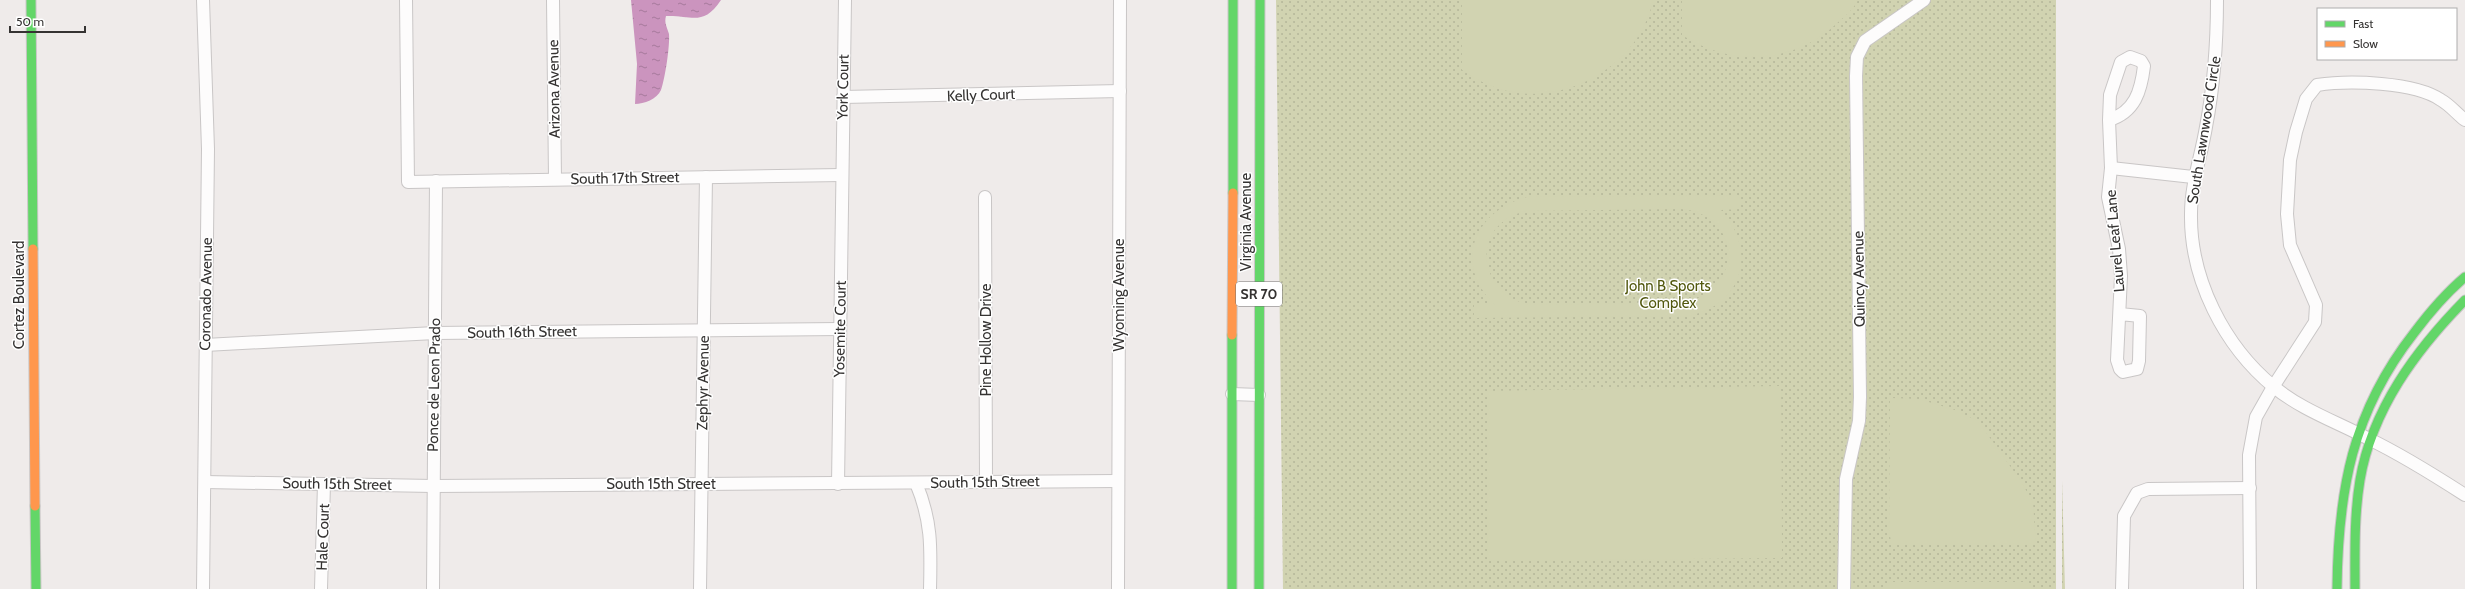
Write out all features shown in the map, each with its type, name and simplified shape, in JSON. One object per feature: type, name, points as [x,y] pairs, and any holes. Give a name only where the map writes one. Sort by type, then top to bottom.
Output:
[{"type":"street","name":"Cortez Boulevard","points":[[31,0],[36,589]]},
{"type":"street","name":"Coronado Avenue","points":[[203,0],[208,149],[203,589]]},
{"type":"street","name":"South 17th Street","points":[[406,0],[408,182],[841,175]]},
{"type":"street","name":"Arizona Avenue","points":[[553,0],[555,179]]},
{"type":"street","name":"York Court","points":[[841,175],[845,0]]},
{"type":"street","name":"Wyoming Avenue","points":[[1118,589],[1117,480],[1120,0]]},
{"type":"street","name":"Virginia Avenue","points":[[1232,589],[1233,0]]},
{"type":"street","name":"Virginia Avenue","points":[[1259,589],[1260,0]]},
{"type":"street","name":"Quincy Avenue","points":[[1844,589],[1846,479],[1859,421],[1860,397],[1857,57],[1865,41],[1924,0]]},
{"type":"street","name":"South Lawnwood Circle","points":[[2217,0],[2216,68],[2206,128],[2193,177],[2190,216],[2196,260],[2209,303],[2228,338],[2273,387],[2299,405],[2371,440],[2465,495]]},
{"type":"street","name":"Laurel Leaf Lane","points":[[2109,120],[2121,116],[2130,108],[2142,83],[2144,66],[2141,61],[2130,57],[2121,62],[2110,95],[2109,120],[2111,168],[2108,197],[2119,249],[2122,276],[2120,314]]},
{"type":"street","points":[[2250,589],[2249,455],[2256,417],[2273,387],[2315,322],[2316,305],[2290,245],[2287,214],[2290,160],[2306,99],[2317,85],[2333,82],[2413,87],[2441,100],[2465,120]]},
{"type":"street","name":"Kelly Court","points":[[843,97],[1120,91]]},
{"type":"street","name":"Laurel Leaf Lane","points":[[2111,168],[2193,177]]},
{"type":"street","name":"Yosemite Court","points":[[838,484],[841,175]]},
{"type":"street","name":"Zephyr Avenue","points":[[700,589],[706,176]]},
{"type":"street","name":"Ponce de Leon Prado","points":[[433,589],[436,181]]},
{"type":"street","name":"Pine Hollow Drive","points":[[986,197],[986,482]]},
{"type":"street","points":[[2337,589],[2337,561],[2344,477],[2356,432],[2372,397],[2400,347],[2432,310],[2465,277]]},
{"type":"street","points":[[2355,589],[2355,561],[2360,478],[2371,440],[2382,413],[2415,356],[2465,300]]},
{"type":"street","name":"South 16th Street","points":[[205,345],[435,333],[840,329]]},
{"type":"street","points":[[1232,394],[1259,395]]},
{"type":"street","name":"South 15th Street","points":[[205,482],[433,486],[838,484],[1117,480]]},
{"type":"street","points":[[916,483],[924,503],[931,532],[930,589]]},
{"type":"street","name":"Hale Court","points":[[321,589],[324,484]]},
{"type":"street","points":[[2122,589],[2124,516],[2138,493],[2148,489],[2250,488]]},
{"type":"street","points":[[2337,561],[2355,561]]},
{"type":"green space","name":"John B Sports Complex","points":[[1276,0],[2056,0],[2056,589],[1283,589]]},
{"type":"green space","points":[[1462,0],[1653,0],[1645,23],[1633,44],[1616,62],[1597,76],[1575,86],[1551,92],[1527,94],[1497,88],[1481,82],[1462,70]]},
{"type":"green space","points":[[1682,0],[1858,0],[1844,17],[1818,38],[1800,48],[1781,54],[1761,57],[1740,56],[1720,52],[1701,45],[1682,35]]},
{"type":"green space","points":[[1741,195],[1741,209],[1721,210],[1732,226],[1739,242],[1741,258],[1739,274],[1732,289],[1722,301],[1707,310],[1688,316],[1474,318],[1474,305],[1495,305],[1482,289],[1474,273],[1472,257],[1475,241],[1482,227],[1494,214],[1509,204],[1527,197]],"holes":[[[1681,209],[1701,214],[1716,224],[1725,237],[1728,253],[1726,269],[1718,283],[1704,295],[1685,302],[1529,305],[1511,298],[1498,287],[1490,273],[1487,258],[1488,243],[1495,229],[1508,218],[1526,211]]]},
{"type":"green space","points":[[1781,386],[1782,558],[1488,561],[1487,391]]},
{"type":"green space","points":[[1890,398],[1919,399],[1955,410],[1978,421],[2020,480],[2033,502],[2036,545],[1897,545],[1891,542],[1889,530]]},
{"type":"green space","points":[[2062,480],[2065,589],[2062,589]]},
{"type":"green space","points":[[1889,582],[2029,582],[2029,589],[1880,589]]},
{"type":"water","points":[[631,0],[721,0],[715,8],[703,17],[690,18],[666,16],[669,46],[663,85],[657,96],[642,103],[635,104],[637,64]]},
{"type":"traffic: fast","points":[[31,0],[33,249]]},
{"type":"traffic: fast","points":[[1233,0],[1233,193]]},
{"type":"traffic: fast","points":[[1259,589],[1260,0]]},
{"type":"traffic: fast","points":[[2337,589],[2338,553],[2345,486],[2363,423],[2376,393],[2393,363],[2414,333],[2432,311],[2465,277]]},
{"type":"traffic: fast","points":[[2355,589],[2355,534],[2358,494],[2366,454],[2375,429],[2386,405],[2413,360],[2465,300]]},
{"type":"traffic: fast","points":[[1232,335],[1232,589]]},
{"type":"traffic: fast","points":[[35,506],[36,589]]},
{"type":"traffic: slow","points":[[1232,335],[1233,193]]},
{"type":"traffic: slow","points":[[33,249],[35,506]]}]
